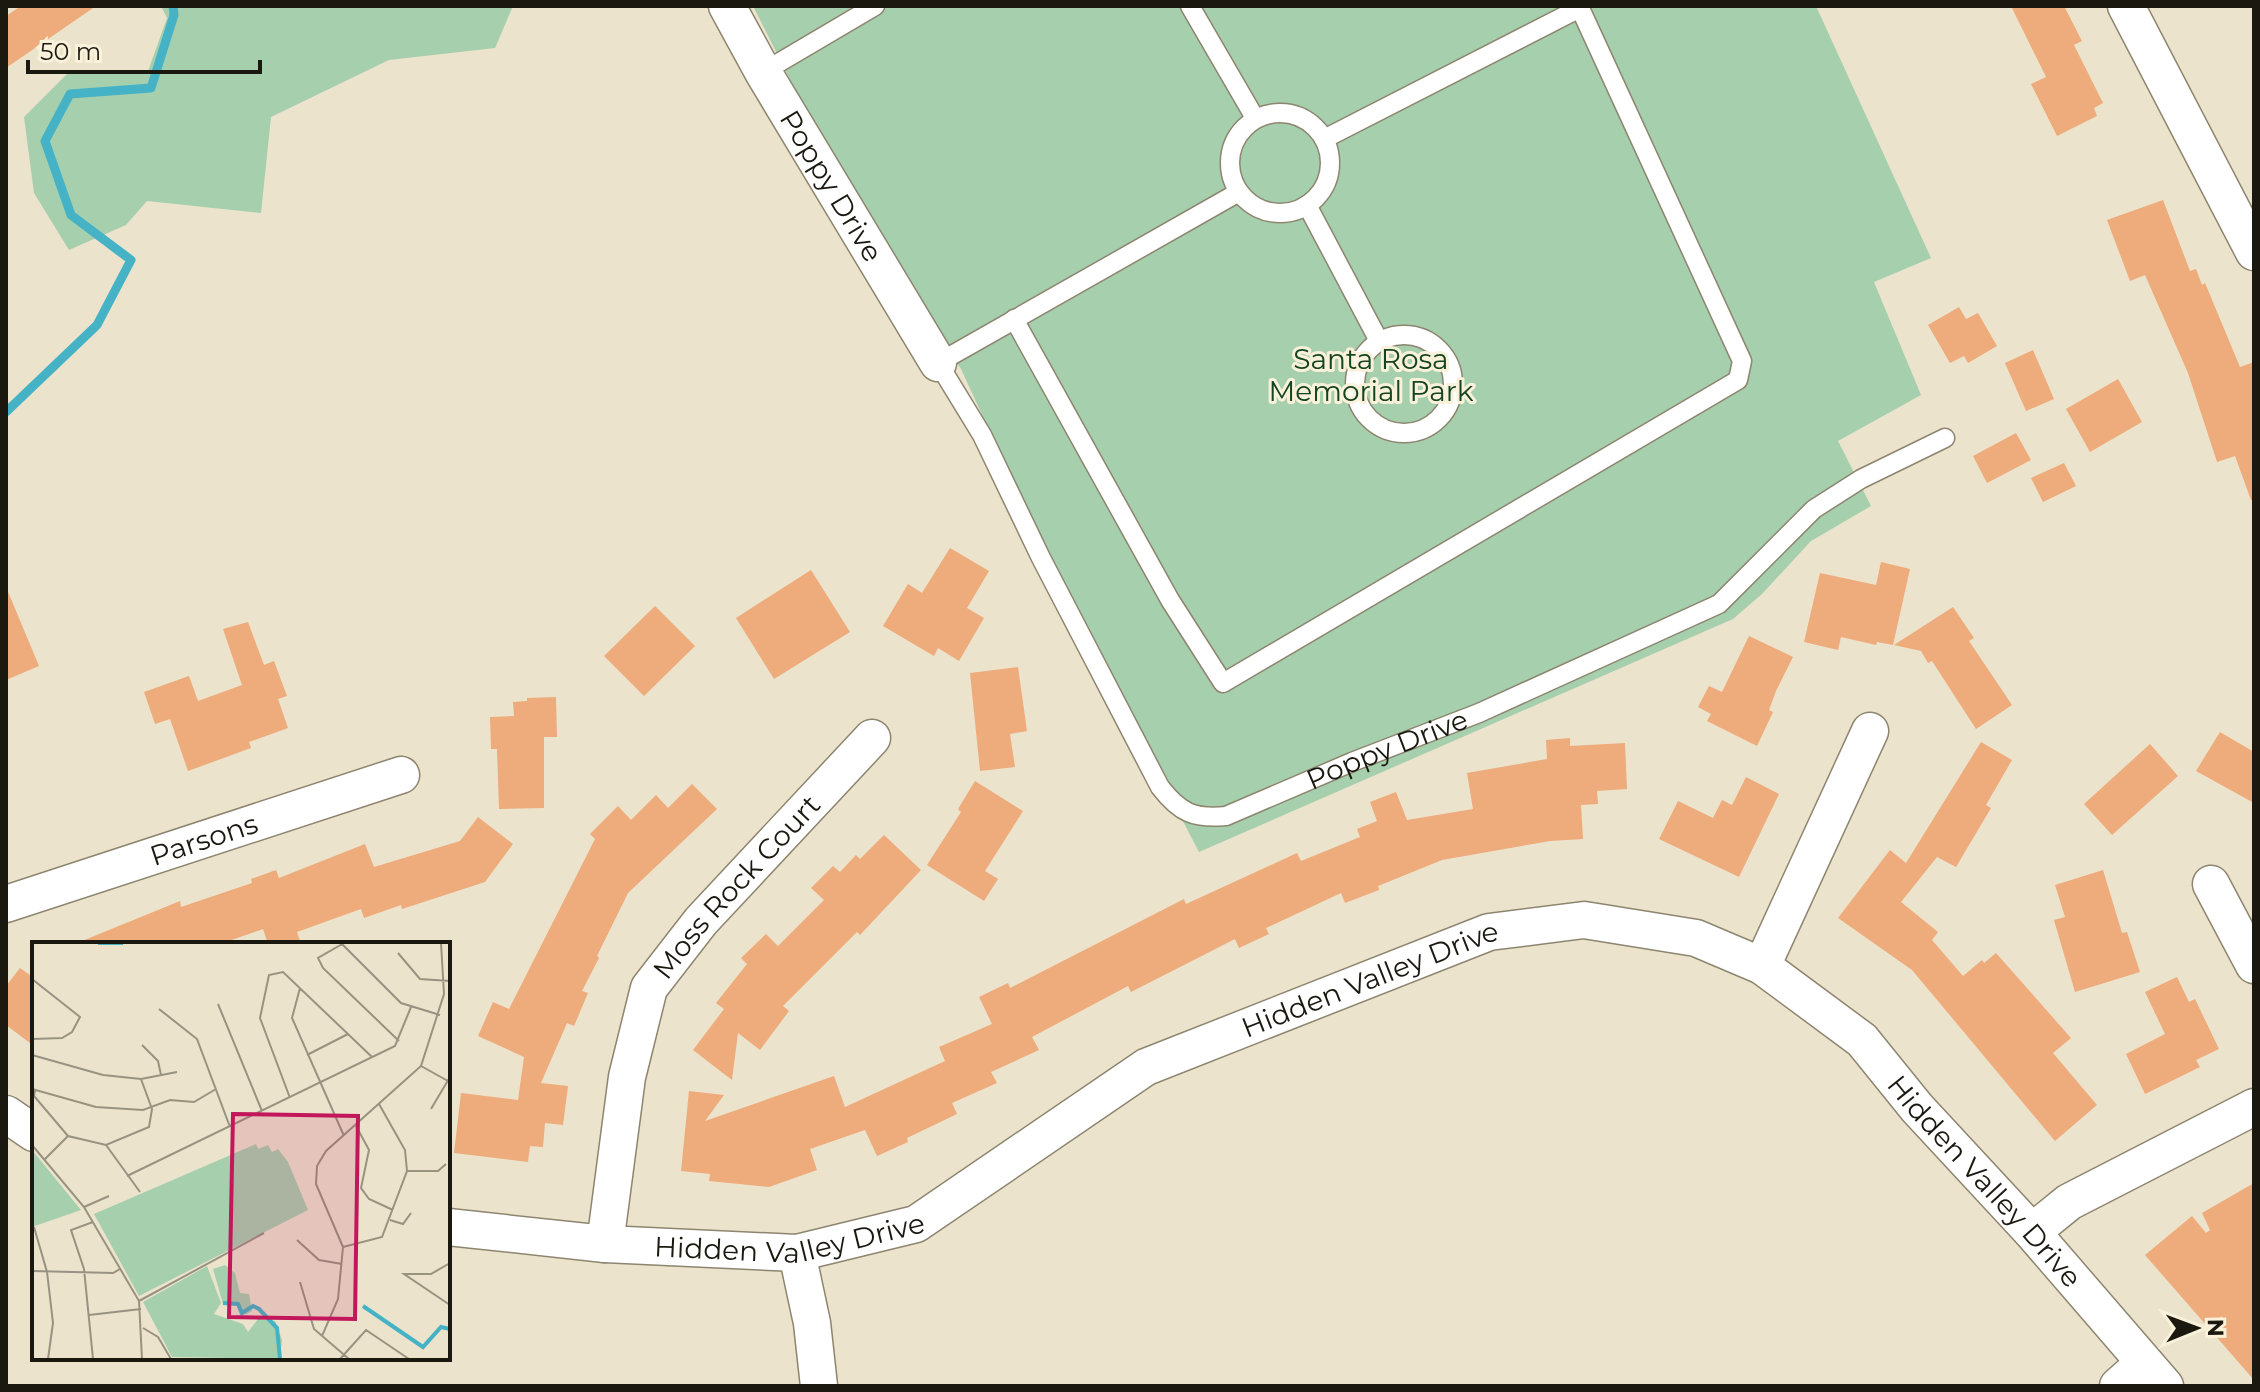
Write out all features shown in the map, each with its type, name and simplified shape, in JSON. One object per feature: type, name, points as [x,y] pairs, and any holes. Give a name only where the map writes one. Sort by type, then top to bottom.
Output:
[{"type":"street","name":"Poppy Drive","points":[[727,6],[763,72],[938,363]]},
{"type":"street","points":[[2126,6],[2254,252]]},
{"type":"street","points":[[1762,966],[1870,731]]},
{"type":"street","name":"Moss Rock Court","points":[[605,1244],[627,1077],[649,988],[701,921],[872,738]]},
{"type":"street","name":"Parsons","points":[[6,904],[401,775]]},
{"type":"street","points":[[2211,884],[2254,965]]},
{"type":"street","name":"Hidden Valley Drive","points":[[450,1227],[605,1244],[797,1253],[916,1224],[1146,1067],[1489,932],[1584,920],[1696,938],[1762,966],[1862,1040],[1917,1108],[2032,1232],[2142,1378]]},
{"type":"street","points":[[2032,1232],[2069,1202],[2254,1107]]},
{"type":"street","points":[[6,1114],[32,1132]]},
{"type":"street","points":[[797,1253],[812,1323],[819,1386]]},
{"type":"lane","points":[[763,72],[875,6]]},
{"type":"lane","points":[[1190,6],[1255,118]]},
{"type":"lane","points":[[1014,319],[1170,600],[1223,683],[1738,380],[1742,361],[1580,7],[1324,139]]},
{"type":"lane","points":[[1276,112],[1297,115],[1315,125],[1324,139],[1330,164],[1326,184],[1307,205],[1295,211],[1274,213],[1254,206],[1239,192],[1230,172],[1231,151],[1240,132],[1255,118],[1276,112]]},
{"type":"lane","points":[[938,363],[1239,192]]},
{"type":"lane","points":[[1307,205],[1379,341]]},
{"type":"lane","points":[[1412,334],[1428,340],[1441,351],[1450,366],[1453,383],[1451,400],[1442,415],[1429,427],[1413,433],[1396,433],[1379,427],[1366,416],[1354,384],[1357,367],[1366,352],[1379,341],[1395,335],[1412,334]]},
{"type":"lane","name":"Poppy Drive","points":[[938,363],[982,435],[1041,558],[1160,787],[1174,806],[1207,818],[1226,816],[1352,762],[1479,713],[1719,604],[1814,509],[1861,479],[1945,438]]},
{"type":"green space","points":[[161,6],[513,6],[495,48],[389,60],[271,117],[261,213],[147,201],[126,225],[69,250],[34,193],[24,117],[68,73],[147,74],[167,18]]},
{"type":"green space","name":"Santa Rosa Memorial Park","points":[[753,6],[1816,6],[1931,258],[1874,282],[1921,395],[1838,441],[1871,506],[1811,541],[1762,594],[1733,619],[1199,852],[1065,595],[961,369],[930,325],[813,125]]},
{"type":"building","points":[[21,6],[96,6],[6,68],[6,16]]},
{"type":"building","points":[[2011,6],[2064,6],[2082,41],[2074,45],[2103,103],[2094,108],[2097,116],[2057,136],[2031,84],[2046,77]]},
{"type":"building","points":[[2163,200],[2190,271],[2196,269],[2202,285],[2205,283],[2240,367],[2254,362],[2254,499],[2251,500],[2235,456],[2217,462],[2188,373],[2145,275],[2130,281],[2107,220]]},
{"type":"building","points":[[1959,307],[1966,319],[1978,313],[1997,346],[1968,363],[1964,356],[1950,363],[1928,325]]},
{"type":"building","points":[[2033,350],[2054,399],[2026,411],[2005,363]]},
{"type":"building","points":[[2118,379],[2142,422],[2090,452],[2066,409]]},
{"type":"building","points":[[2016,433],[2031,460],[1987,483],[1973,456]]},
{"type":"building","points":[[2064,463],[2076,486],[2043,502],[2031,478]]},
{"type":"building","points":[[950,548],[989,571],[967,608],[984,618],[959,661],[938,648],[934,656],[883,626],[908,584],[922,593]]},
{"type":"building","points":[[1881,562],[1910,569],[1893,645],[1877,642],[1876,645],[1841,637],[1838,650],[1804,642],[1820,573],[1876,585]]},
{"type":"building","points":[[811,570],[850,632],[774,679],[736,618]]},
{"type":"building","points":[[6,587],[39,666],[6,680]]},
{"type":"building","points":[[655,606],[695,646],[644,696],[604,656]]},
{"type":"building","points":[[1953,607],[1974,638],[1969,641],[2012,705],[1976,729],[1932,661],[1928,663],[1921,651],[1894,645]]},
{"type":"building","points":[[248,622],[264,665],[274,661],[287,696],[278,699],[288,728],[249,742],[251,748],[188,771],[170,719],[155,724],[144,692],[189,676],[198,701],[242,685],[223,629]]},
{"type":"building","points":[[1749,636],[1793,657],[1776,691],[1769,710],[1773,712],[1757,746],[1707,721],[1711,714],[1698,707],[1709,686],[1722,692]]},
{"type":"building","points":[[1018,667],[1027,731],[1010,734],[1015,767],[980,771],[970,673]]},
{"type":"building","points":[[556,697],[557,737],[544,737],[544,808],[499,809],[497,749],[491,749],[490,717],[514,716],[513,702]]},
{"type":"building","points":[[2220,732],[2254,752],[2254,803],[2196,771]]},
{"type":"building","points":[[1570,738],[1570,746],[1625,743],[1627,789],[1597,791],[1598,804],[1581,805],[1583,839],[1550,841],[1442,860],[1345,903],[1341,893],[1266,928],[1269,934],[1239,948],[1235,939],[1131,992],[1128,986],[1032,1037],[1039,1050],[991,1072],[997,1083],[952,1103],[957,1114],[877,1156],[865,1130],[810,1149],[817,1170],[769,1187],[709,1181],[710,1174],[681,1171],[689,1091],[724,1095],[705,1121],[834,1076],[845,1107],[945,1061],[939,1047],[992,1024],[979,997],[1008,983],[1010,988],[1184,899],[1186,904],[1297,853],[1301,861],[1360,837],[1357,829],[1377,821],[1370,802],[1396,792],[1407,820],[1473,809],[1467,773],[1547,759],[1546,740]]},
{"type":"building","points":[[1981,742],[2012,760],[1986,805],[1991,808],[1956,867],[1937,857],[1901,902],[1938,932],[1932,940],[1963,976],[1996,953],[2071,1038],[2053,1053],[2097,1105],[2055,1141],[1912,970],[1838,918],[1890,850],[1906,863]]},
{"type":"building","points":[[2150,744],[2178,776],[2112,835],[2084,804]]},
{"type":"building","points":[[1746,777],[1779,794],[1739,877],[1659,839],[1678,801],[1713,818],[1722,800],[1732,805]]},
{"type":"building","points":[[975,781],[1023,811],[985,871],[998,879],[984,901],[927,865],[961,812],[958,809]]},
{"type":"building","points":[[692,784],[717,809],[628,893],[582,991],[588,993],[574,1026],[567,1023],[541,1083],[568,1086],[563,1125],[545,1123],[543,1147],[530,1146],[528,1162],[454,1153],[461,1093],[518,1100],[524,1057],[478,1036],[493,1002],[509,1009],[595,839],[590,834],[618,806],[631,820],[656,795],[668,808]]},
{"type":"building","points":[[478,817],[513,844],[485,882],[364,918],[361,909],[297,932],[300,942],[267,942],[263,929],[226,942],[82,941],[180,901],[181,907],[252,883],[251,879],[276,870],[279,878],[365,844],[374,867],[460,841]]},
{"type":"building","points":[[884,835],[921,870],[860,935],[857,932],[783,1006],[789,1011],[760,1050],[738,1033],[732,1080],[693,1050],[724,1009],[716,1003],[747,964],[741,958],[766,934],[778,946],[824,900],[811,888],[833,866],[840,872],[856,855],[860,859]]},
{"type":"building","points":[[2103,870],[2122,933],[2127,932],[2140,972],[2075,992],[2054,920],[2065,917],[2055,885]]},
{"type":"building","points":[[20,968],[32,977],[32,1044],[6,1025],[6,986]]},
{"type":"building","points":[[2177,977],[2189,1002],[2195,999],[2219,1049],[2196,1060],[2200,1067],[2145,1094],[2126,1054],[2165,1034],[2145,992]]},
{"type":"building","points":[[2254,1183],[2254,1380],[2145,1255],[2192,1216],[2206,1233],[2210,1230],[2202,1213]]},
{"type":"waterway","points":[[6,412],[97,325],[131,260],[71,215],[45,141],[70,94],[151,88],[174,15],[173,6]]}]
